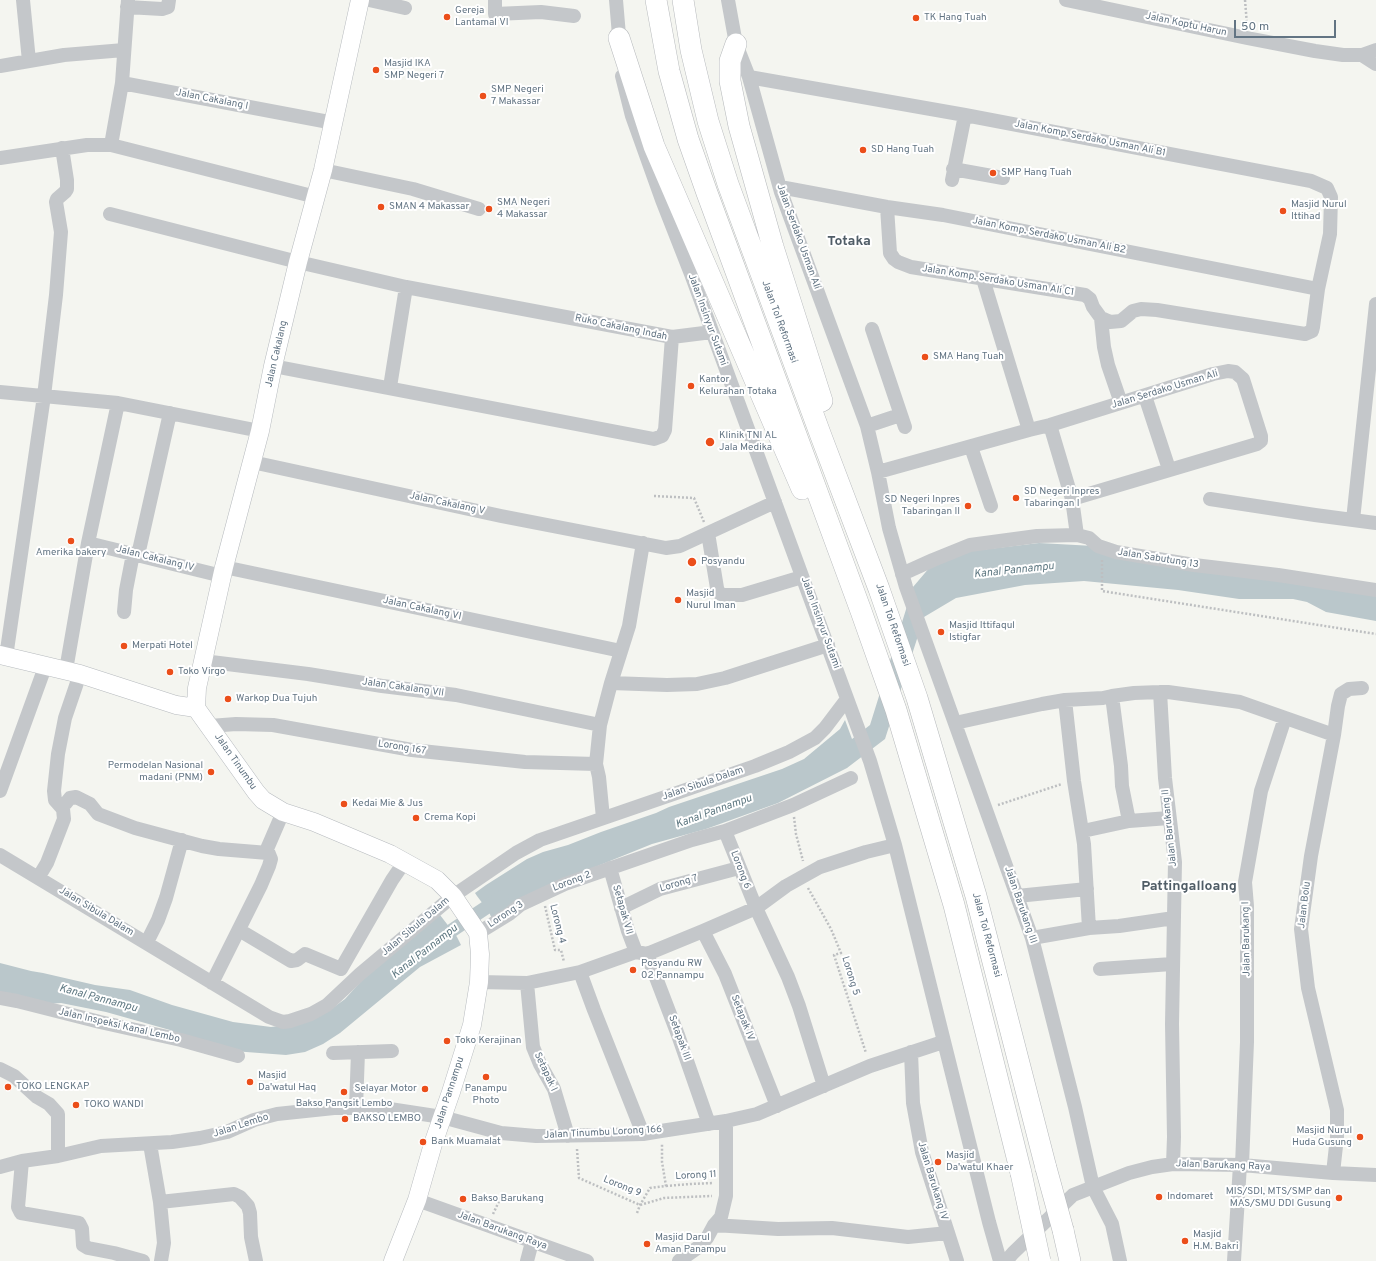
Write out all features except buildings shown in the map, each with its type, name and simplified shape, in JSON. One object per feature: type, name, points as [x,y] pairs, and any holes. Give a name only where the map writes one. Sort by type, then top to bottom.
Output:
[{"type":"highway","points":[[656,0],[669,71],[688,139],[706,193],[896,710],[954,905],[1021,1173],[1040,1261]]},
{"type":"highway","name":"Jalan Tol Reformasi","points":[[683,0],[691,50],[706,114],[728,184],[881,595],[917,698],[976,896],[1070,1261]]},
{"type":"highway","points":[[619,38],[654,146],[803,493],[857,601]]},
{"type":"highway","points":[[736,44],[730,61],[730,81],[739,126],[773,247],[859,516],[881,595]]},
{"type":"main road","name":"Jalan Cakalang","points":[[196,708],[203,661],[223,571],[260,431],[298,262],[323,170],[360,0]]},
{"type":"main road","points":[[3,656],[45,667],[73,672],[176,705],[196,708]]},
{"type":"main road","name":"Jalan Tinumbu","points":[[196,708],[263,800],[283,812],[370,844],[405,861],[438,880],[456,901],[474,928]]},
{"type":"main road","name":"Jalan Pannampu","points":[[393,1261],[416,1200],[472,1025],[479,982],[480,954],[474,928]]},
{"type":"street","points":[[23,0],[29,61]]},
{"type":"street","points":[[111,145],[122,83],[128,3],[162,9],[168,6],[168,0]]},
{"type":"street","points":[[369,0],[405,8]]},
{"type":"street","points":[[495,0],[495,14],[540,6],[574,16]]},
{"type":"street","name":"Jalan Insinyur Sutami","points":[[616,0],[622,79],[632,116],[849,703],[871,765],[895,845]]},
{"type":"street","name":"Jalan Serdako Usman Ali","points":[[728,0],[736,44],[749,77],[780,187],[867,426],[889,528],[904,580],[922,630]]},
{"type":"street","name":"Jalan Koptu Harun","points":[[1066,0],[1315,51],[1343,55],[1362,55],[1376,50]]},
{"type":"street","points":[[0,66],[64,55],[124,50]]},
{"type":"street","points":[[1362,55],[1376,64]]},
{"type":"street","name":"Jalan Komp. Serdako Usman Ali B1","points":[[749,77],[964,115],[1304,179],[1321,184],[1328,188],[1331,197],[1331,213],[1330,234],[1318,289]]},
{"type":"street","name":"Jalan Cakalang I","points":[[122,83],[334,123]]},
{"type":"street","points":[[964,115],[952,175],[1003,178]]},
{"type":"street","points":[[0,158],[87,145],[111,145],[316,198]]},
{"type":"street","points":[[3,656],[44,396],[56,295],[61,232],[56,202],[67,189],[62,148]]},
{"type":"street","points":[[323,170],[413,189],[479,209]]},
{"type":"street","name":"Jalan Komp. Serdako Usman Ali B2","points":[[780,187],[887,207],[942,215],[1318,289]]},
{"type":"street","name":"Jalan Komp. Serdako Usman Ali C1","points":[[887,207],[890,253],[898,262],[911,267],[1085,296],[1090,299],[1093,307],[1101,318]]},
{"type":"street","name":"Ruko Cakalang Indah","points":[[110,214],[298,262],[406,287],[672,337],[665,430],[662,436],[654,439],[390,387],[274,366]]},
{"type":"street","points":[[983,279],[1029,430]]},
{"type":"street","points":[[390,387],[406,287]]},
{"type":"street","points":[[1120,403],[1108,365],[1104,347],[1101,318],[1110,322],[1121,320],[1133,311],[1141,309],[1157,310],[1305,334],[1312,331],[1318,289]]},
{"type":"street","points":[[1353,520],[1376,304]]},
{"type":"street","points":[[867,426],[903,421],[872,329]]},
{"type":"street","points":[[672,337],[712,332]]},
{"type":"street","name":"Jalan Serdako Usman Ali","points":[[878,472],[1050,425],[1213,374],[1228,371],[1235,372],[1242,379],[1261,436],[1261,441],[1257,444],[1072,499]]},
{"type":"street","points":[[0,392],[118,403],[260,431]]},
{"type":"street","points":[[1146,396],[1169,470]]},
{"type":"street","points":[[38,878],[47,863],[62,825],[64,813],[54,796],[58,754],[73,672],[88,543],[118,403]]},
{"type":"street","points":[[124,612],[126,590],[170,413]]},
{"type":"street","points":[[1050,425],[1072,499],[1076,535]]},
{"type":"street","points":[[971,447],[991,506]]},
{"type":"street","name":"Jalan Cakalang V","points":[[252,462],[501,516],[672,548],[680,546],[775,502]]},
{"type":"street","points":[[1210,499],[1376,523]]},
{"type":"street","points":[[708,533],[717,588],[719,593],[723,595],[742,595],[802,577]]},
{"type":"street","name":"Jalan Sabutung 13","points":[[904,580],[933,560],[970,545],[1037,536],[1076,535],[1089,538],[1098,546],[1124,554],[1376,590]]},
{"type":"street","name":"Jalan Cakalang IV","points":[[88,543],[135,554],[223,571]]},
{"type":"street","points":[[603,818],[599,777],[596,764],[600,725],[620,651],[629,626],[643,543]]},
{"type":"street","name":"Jalan Cakalang VI","points":[[223,571],[620,651]]},
{"type":"street","name":"Jalan Barukang III","points":[[922,630],[1032,938],[1075,1107],[1093,1187],[1112,1224],[1120,1261]]},
{"type":"street","points":[[611,683],[667,685],[697,684],[725,678],[828,645]]},
{"type":"street","name":"Jalan Cakalang VII","points":[[203,661],[456,695],[600,725]]},
{"type":"street","points":[[0,791],[45,667]]},
{"type":"street","name":"Jalan Bolu","points":[[1333,1173],[1337,1132],[1337,1110],[1308,988],[1302,928],[1311,856],[1341,694],[1348,689],[1362,688]]},
{"type":"street","name":"Jalan Barukang II","points":[[1160,692],[1165,778],[1174,862],[1172,964],[1173,1164]]},
{"type":"street","points":[[955,723],[1065,700],[1102,698],[1134,693],[1168,692],[1240,702],[1334,735]]},
{"type":"street","points":[[1112,696],[1121,766],[1122,786],[1129,821]]},
{"type":"street","points":[[1065,700],[1074,780],[1083,831],[1089,928]]},
{"type":"street","name":"Jalan Sibula Dalam","points":[[0,855],[147,942],[217,974],[276,1021],[283,1022],[299,1019],[327,1005],[360,974],[516,853],[540,840],[755,766],[789,752],[815,738],[849,703]]},
{"type":"street","name":"Jalan Barukang I","points":[[1234,1261],[1241,1165],[1247,1042],[1247,906],[1245,882],[1261,791],[1285,718]]},
{"type":"street","name":"Lorong 167","points":[[210,726],[236,724],[273,725],[412,750],[525,762],[596,764]]},
{"type":"street","name":"Lorong 2","points":[[538,896],[565,884],[610,868],[692,840],[725,831],[793,805],[851,778]]},
{"type":"street","points":[[61,806],[70,798],[76,798],[90,804],[98,814],[135,828],[202,846],[268,853]]},
{"type":"street","points":[[217,974],[270,866],[271,859],[267,849],[268,844],[283,812]]},
{"type":"street","points":[[1083,831],[1129,821],[1169,818]]},
{"type":"street","name":"Lorong 6","points":[[725,831],[756,908],[788,977],[799,1006],[824,1086]]},
{"type":"street","points":[[147,942],[158,920],[166,898],[182,840]]},
{"type":"street","points":[[479,982],[527,983],[573,974],[641,953],[703,931],[756,908],[786,886],[820,867],[839,860],[895,845],[943,1042],[1000,1261]]},
{"type":"street","points":[[239,930],[292,961],[297,960],[305,954],[341,969],[384,892],[405,861]]},
{"type":"street","name":"Setapak VII","points":[[610,868],[628,932],[641,953]]},
{"type":"street","name":"Lorong 7","points":[[621,908],[660,889],[739,868]]},
{"type":"street","points":[[1017,896],[1087,889]]},
{"type":"street","name":"Lorong 3","points":[[474,928],[509,914],[520,905],[538,896]]},
{"type":"street","points":[[1032,938],[1089,928],[1119,926],[1174,918]]},
{"type":"street","name":"Setapak IV","points":[[703,931],[725,974],[776,1106]]},
{"type":"street","name":"Setapak III","points":[[641,953],[678,1035],[710,1124]]},
{"type":"street","points":[[1100,969],[1172,964]]},
{"type":"street","points":[[573,974],[594,1010],[643,1134]]},
{"type":"street","name":"Setapak I","points":[[527,983],[533,1046],[540,1064],[554,1089],[572,1136]]},
{"type":"street","name":"Jalan Inspeksi Kanal Lembo","points":[[0,998],[181,1040],[238,1056]]},
{"type":"street","name":"Jalan Tinumbu Lorong 166","points":[[442,1117],[501,1133],[536,1136],[643,1134],[661,1132],[757,1114],[870,1066],[943,1042]]},
{"type":"street","points":[[333,1053],[392,1051]]},
{"type":"street","points":[[356,1108],[358,1052]]},
{"type":"street","name":"Jalan Barukang IV","points":[[910,1052],[913,1103],[922,1152],[957,1261]]},
{"type":"street","points":[[0,1068],[14,1076],[37,1097],[50,1104],[58,1114],[58,1156]]},
{"type":"street","name":"Jalan Lembo","points":[[0,1167],[22,1161],[58,1156],[101,1146],[172,1142],[227,1132],[254,1120],[277,1114],[334,1108],[383,1108],[442,1117]]},
{"type":"street","points":[[679,1261],[700,1246],[721,1217],[727,1190],[726,1121]]},
{"type":"street","points":[[150,1144],[160,1202],[164,1243],[161,1261]]},
{"type":"street","points":[[22,1161],[18,1207],[21,1213],[79,1223],[82,1229],[83,1245],[88,1248],[143,1261]]},
{"type":"street","name":"Jalan Barukang Raya","points":[[1006,1261],[1013,1252],[1073,1195],[1129,1173],[1152,1167],[1173,1164],[1241,1165],[1376,1175]]},
{"type":"street","points":[[160,1202],[234,1194],[240,1197],[248,1206],[250,1213],[251,1237],[256,1261]]},
{"type":"street","name":"Jalan Barukang Raya","points":[[416,1200],[587,1261]]},
{"type":"street","points":[[714,1225],[778,1229],[832,1228],[908,1237],[948,1233]]},
{"type":"street","points":[[527,1261],[532,1242]]},
{"type":"path","points":[[1245,0],[1247,38]]},
{"type":"path","points":[[654,496],[694,498],[708,533]]},
{"type":"path","points":[[1102,555],[1102,591],[1376,634]]},
{"type":"path","points":[[986,809],[1074,780]]},
{"type":"path","points":[[793,805],[797,841],[805,876]]},
{"type":"path","name":"Lorong 5","points":[[805,876],[832,929],[841,953],[834,955],[870,1066]]},
{"type":"path","name":"Lorong 4","points":[[538,896],[555,950],[561,950],[573,974]]},
{"type":"path","points":[[661,1132],[662,1162],[666,1186]]},
{"type":"path","name":"Lorong 9","points":[[572,1136],[579,1178],[640,1205],[664,1198],[727,1190]]},
{"type":"path","name":"Lorong 11","points":[[640,1205],[650,1188],[690,1184],[727,1190]]},
{"type":"path","points":[[487,1226],[502,1195]]},
{"type":"path","points":[[637,1213],[640,1205]]},
{"type":"water","points":[[1039,543],[1094,546],[1376,593],[1376,621],[1326,612],[1307,602],[1293,599],[1239,599],[1178,590],[1084,581],[1025,585],[956,598],[924,617],[885,739],[847,768],[778,803],[706,829],[652,844],[563,880],[492,919],[489,912],[475,893],[527,859],[543,852],[568,845],[669,807],[782,769],[804,759],[840,729],[845,720],[852,739],[870,725],[913,587],[930,567],[963,552]]},
{"type":"water","points":[[440,915],[457,937],[461,945],[420,967],[340,1033],[323,1044],[305,1052],[286,1055],[233,1051],[182,1038],[170,1030],[106,1012],[61,1003],[47,1004],[0,997],[0,963],[95,985],[130,990],[172,1005],[233,1022],[271,1027],[287,1025],[334,1007],[345,999],[365,977]]},
{"type":"waterway","name":"Kanal Pannampu","points":[[436,941],[502,897]]},
{"type":"place","name":"Gereja Lantamal VI","points":[[447,17]]},
{"type":"place","name":"TK Hang Tuah","points":[[916,18]]},
{"type":"place","name":"Masjid IKA SMP Negeri 7","points":[[376,70]]},
{"type":"place","name":"SMP Negeri 7 Makassar","points":[[483,96]]},
{"type":"place","name":"SD Hang Tuah","points":[[863,150]]},
{"type":"place","name":"SMP Hang Tuah","points":[[993,173]]},
{"type":"place","name":"SMAN 4 Makassar","points":[[381,207]]},
{"type":"place","name":"SMA Negeri 4 Makassar","points":[[489,209]]},
{"type":"place","name":"Masjid Nurul Ittihad","points":[[1283,211]]},
{"type":"place","name":"SMA Hang Tuah","points":[[925,357]]},
{"type":"place","name":"Kantor Kelurahan Totaka","points":[[691,386]]},
{"type":"place","name":"Klinik TNI AL Jala Medika","points":[[710,442]]},
{"type":"place","name":"SD Negeri Inpres Tabaringan I","points":[[1016,498]]},
{"type":"place","name":"SD Negeri Inpres Tabaringan II","points":[[968,506]]},
{"type":"place","name":"Amerika bakery","points":[[71,541]]},
{"type":"place","name":"Posyandu","points":[[692,562]]},
{"type":"place","name":"Masjid Nurul Iman","points":[[678,600]]},
{"type":"place","name":"Masjid Ittifaqul Istigfar","points":[[941,632]]},
{"type":"place","name":"Merpati Hotel","points":[[124,646]]},
{"type":"place","name":"Toko Virgo","points":[[170,672]]},
{"type":"place","name":"Warkop Dua Tujuh","points":[[228,699]]},
{"type":"place","name":"Permodelan Nasional madani (PNM)","points":[[211,772]]},
{"type":"place","name":"Kedai Mie & Jus","points":[[344,804]]},
{"type":"place","name":"Crema Kopi","points":[[416,818]]},
{"type":"place","name":"Posyandu RW 02 Pannampu","points":[[633,970]]},
{"type":"place","name":"Toko Kerajinan","points":[[447,1041]]},
{"type":"place","name":"Panampu Photo","points":[[486,1077]]},
{"type":"place","name":"Masjid Da'watul Haq","points":[[250,1082]]},
{"type":"place","name":"TOKO LENGKAP","points":[[8,1087]]},
{"type":"place","name":"Selayar Motor","points":[[425,1089]]},
{"type":"place","name":"Bakso Pangsit Lembo","points":[[344,1092]]},
{"type":"place","name":"TOKO WANDI","points":[[76,1105]]},
{"type":"place","name":"BAKSO LEMBO","points":[[345,1119]]},
{"type":"place","name":"Masjid Nurul Huda Gusung","points":[[1360,1137]]},
{"type":"place","name":"Bank Muamalat","points":[[423,1142]]},
{"type":"place","name":"Masjid Da'watul Khaer","points":[[938,1162]]},
{"type":"place","name":"Indomaret","points":[[1159,1197]]},
{"type":"place","name":"MIS/SDI, MTS/SMP dan MAS/SMU DDI Gusung","points":[[1339,1198]]},
{"type":"place","name":"Bakso Barukang","points":[[463,1199]]},
{"type":"place","name":"Masjid H.M. Bakri","points":[[1185,1241]]},
{"type":"place","name":"Masjid Darul Aman Panampu","points":[[647,1244]]},
{"type":"district","name":"Totaka","points":[[849,242]]},
{"type":"district","name":"Pattingalloang","points":[[1189,887]]}]
